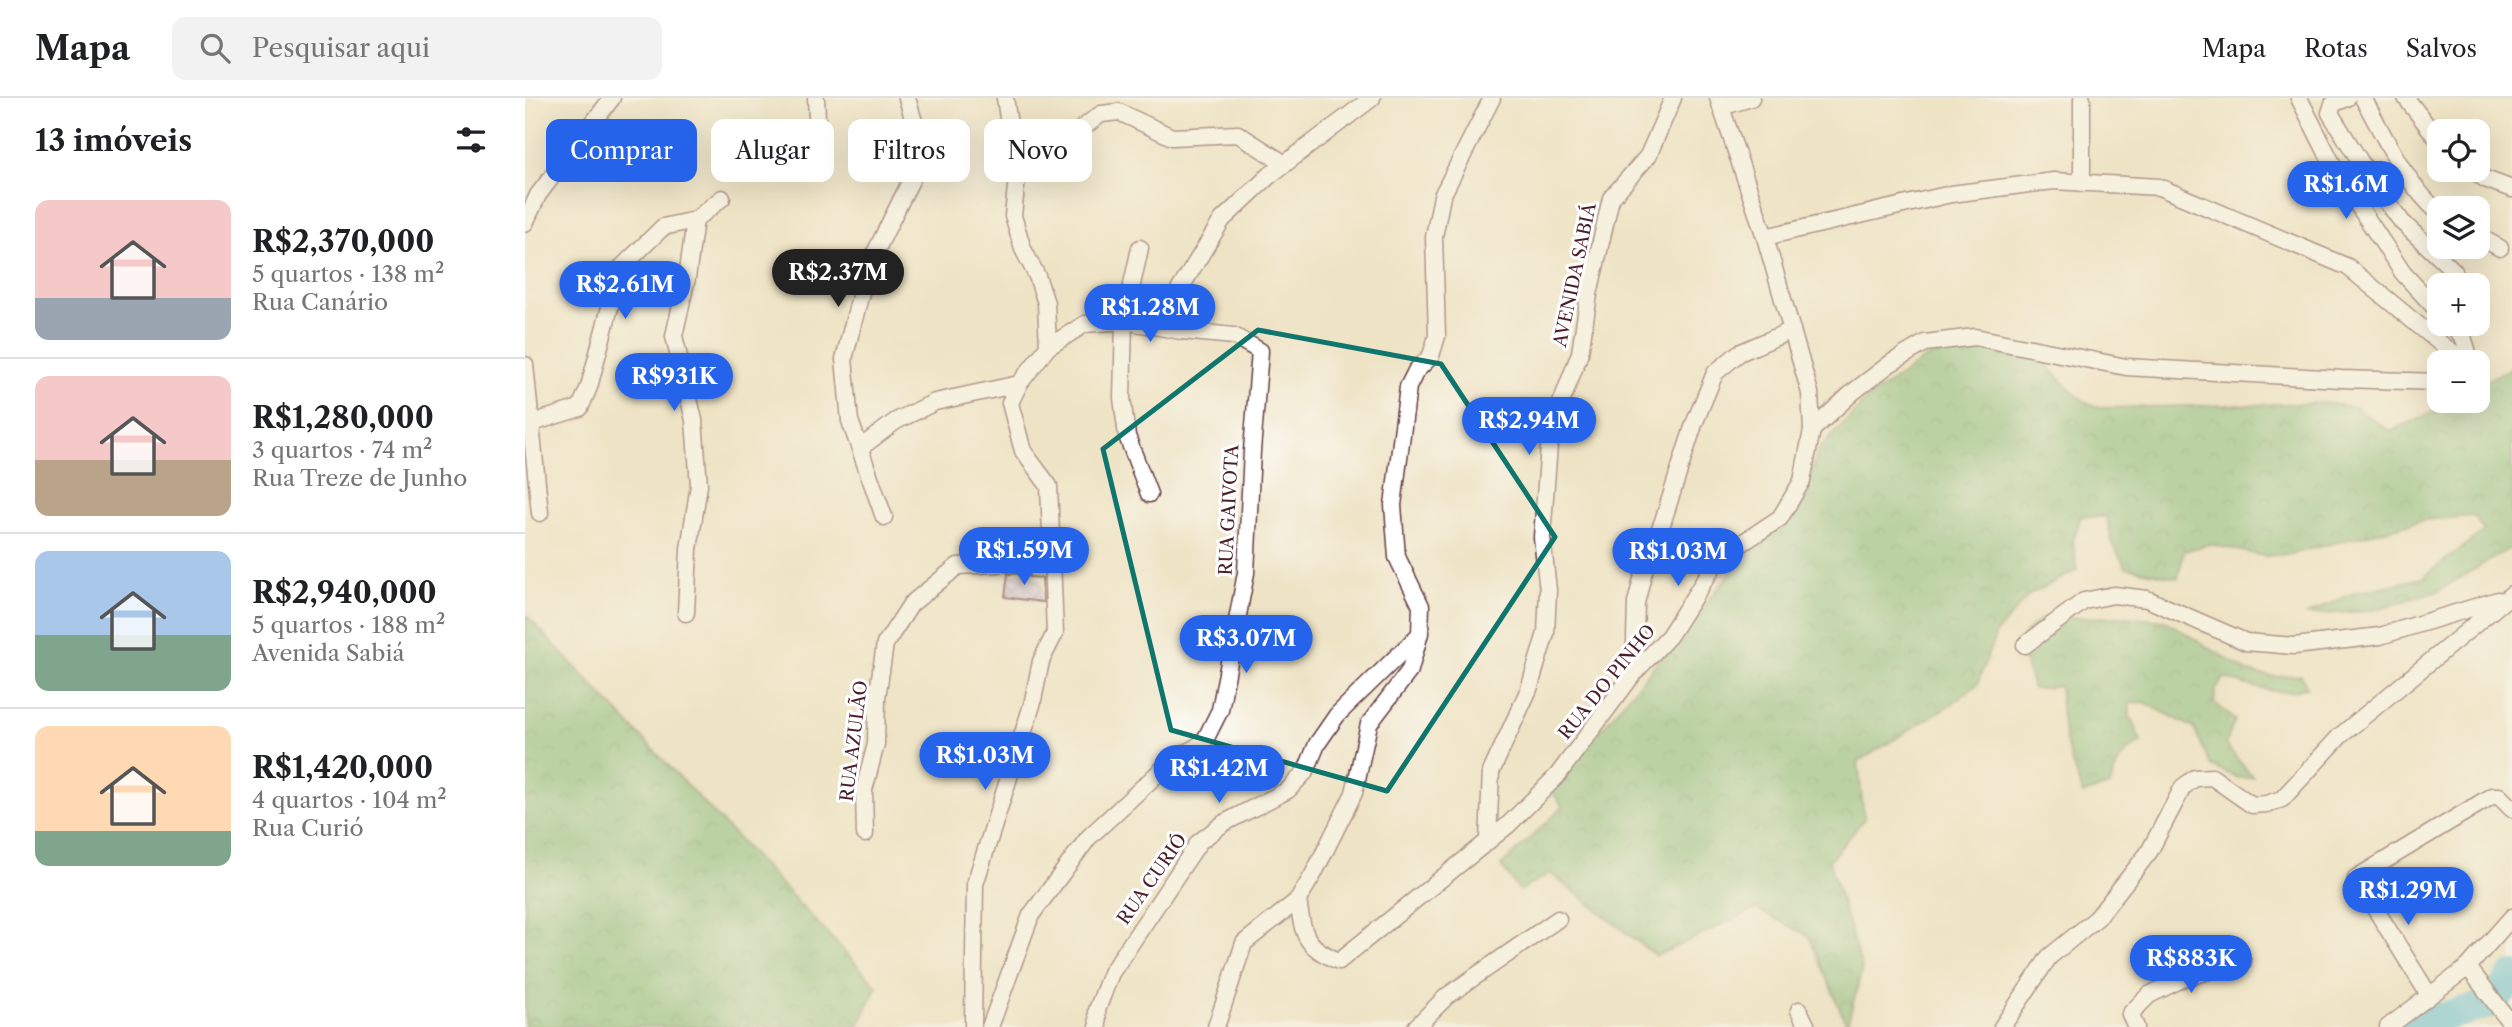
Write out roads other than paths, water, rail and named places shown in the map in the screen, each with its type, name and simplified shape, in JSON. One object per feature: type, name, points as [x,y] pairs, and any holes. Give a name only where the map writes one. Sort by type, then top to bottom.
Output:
[{"type":"street","points":[[525,223],[538,195],[612,98]]},
{"type":"street","points":[[816,98],[817,119]]},
{"type":"street","points":[[884,517],[851,421],[844,359],[867,269],[920,162],[920,142],[907,98]]},
{"type":"street","points":[[1005,98],[1008,119]]},
{"type":"street","points":[[973,1027],[975,884],[1032,705],[1041,661],[1055,633],[1049,486],[1023,451],[1010,403],[1019,384],[1048,347],[1085,324],[1124,321],[1167,310],[1222,220],[1285,164],[1372,98]]},
{"type":"street","points":[[1216,1027],[1244,943],[1298,900],[1354,793],[1369,724],[1410,670],[1420,633],[1421,606],[1397,557],[1393,505],[1408,387],[1416,371],[1431,356],[1437,336],[1434,237],[1442,196],[1492,98]]},
{"type":"street","name":"AVENIDA SABIÁ","points":[[1488,841],[1491,772],[1529,689],[1546,633],[1548,590],[1542,537],[1549,432],[1580,353],[1589,294],[1611,198],[1648,156],[1673,98]]},
{"type":"street","points":[[1719,102],[1751,98]]},
{"type":"street","points":[[2082,98],[2083,183]]},
{"type":"street","points":[[2300,98],[2345,186],[2403,273],[2427,299]]},
{"type":"street","points":[[2347,98],[2333,104],[2330,113],[2376,187],[2402,222],[2454,271]]},
{"type":"street","points":[[2363,98],[2392,150],[2427,203]]},
{"type":"street","points":[[2406,98],[2427,125]]},
{"type":"street","name":"RUA DO PINHO","points":[[1298,900],[1302,931],[1319,953],[1339,961],[1508,825],[1557,776],[1634,673],[1669,636],[1718,559],[1780,518],[1802,481],[1812,430],[1810,393],[1765,237],[1719,102]]},
{"type":"street","points":[[1092,121],[1101,114],[1119,112],[1172,137],[1238,134],[1285,164]]},
{"type":"street","points":[[1765,237],[1951,194],[2055,181],[2159,187],[2348,267],[2448,350]]},
{"type":"street","points":[[2490,181],[2512,189]]},
{"type":"street","points":[[1016,182],[1013,216],[1023,249],[1037,276],[1046,303],[1048,347]]},
{"type":"street","points":[[532,423],[580,408],[589,387],[620,269],[663,228],[695,220],[722,198]]},
{"type":"street","points":[[686,613],[689,550],[699,485],[694,420],[674,336],[687,278],[695,220]]},
{"type":"street","points":[[2490,243],[2500,248]]},
{"type":"street","points":[[1140,248],[1124,321],[1122,398],[1127,436],[1149,495]]},
{"type":"street","points":[[1167,310],[1182,331]]},
{"type":"street","points":[[1124,321],[1182,331]]},
{"type":"street","points":[[1634,673],[1636,603],[1646,563],[1663,521],[1694,424],[1715,373],[1739,354],[1792,330]]},
{"type":"street","name":"RUA GAIVOTA","points":[[990,1027],[1031,915],[1089,837],[1167,765],[1204,743],[1220,710],[1246,573],[1260,351],[1234,335],[1182,331]]},
{"type":"street","points":[[1812,430],[1853,392],[1891,363],[1925,343],[1975,337],[2126,367],[2427,382]]},
{"type":"street","points":[[525,365],[540,513]]},
{"type":"street","points":[[860,448],[896,421],[935,402],[1019,384]]},
{"type":"street","name":"RUA AZULÃO","points":[[865,834],[864,790],[876,744],[877,698],[885,645],[911,604],[958,566],[1052,561]]},
{"type":"street","points":[[2025,645],[2084,601],[2113,595],[2147,599],[2246,642],[2294,646],[2380,636],[2509,596]]},
{"type":"street","points":[[2002,1027],[2049,957],[2097,918],[2149,852],[2183,787],[2195,778],[2213,777],[2252,805],[2282,799],[2340,736],[2509,596]]},
{"type":"street","name":"RUA CURIÓ","points":[[1098,1027],[1097,1010],[1111,973],[1199,842],[1224,823],[1288,790],[1306,771],[1317,744],[1337,715],[1420,633]]},
{"type":"street","points":[[2429,995],[2356,878],[2492,796],[2499,796],[2512,809]]},
{"type":"street","points":[[2388,1027],[2429,995],[2469,969],[2512,917]]},
{"type":"street","points":[[1416,1027],[1447,996],[1558,919]]},
{"type":"street","points":[[2136,1027],[2130,1014],[2149,995],[2186,977],[2243,962]]},
{"type":"street","points":[[2469,969],[2507,1019]]},
{"type":"street","points":[[1799,1010],[1807,1027]]},
{"type":"waterway","points":[[2411,1027],[2487,1005],[2502,992],[2512,976]]}]
